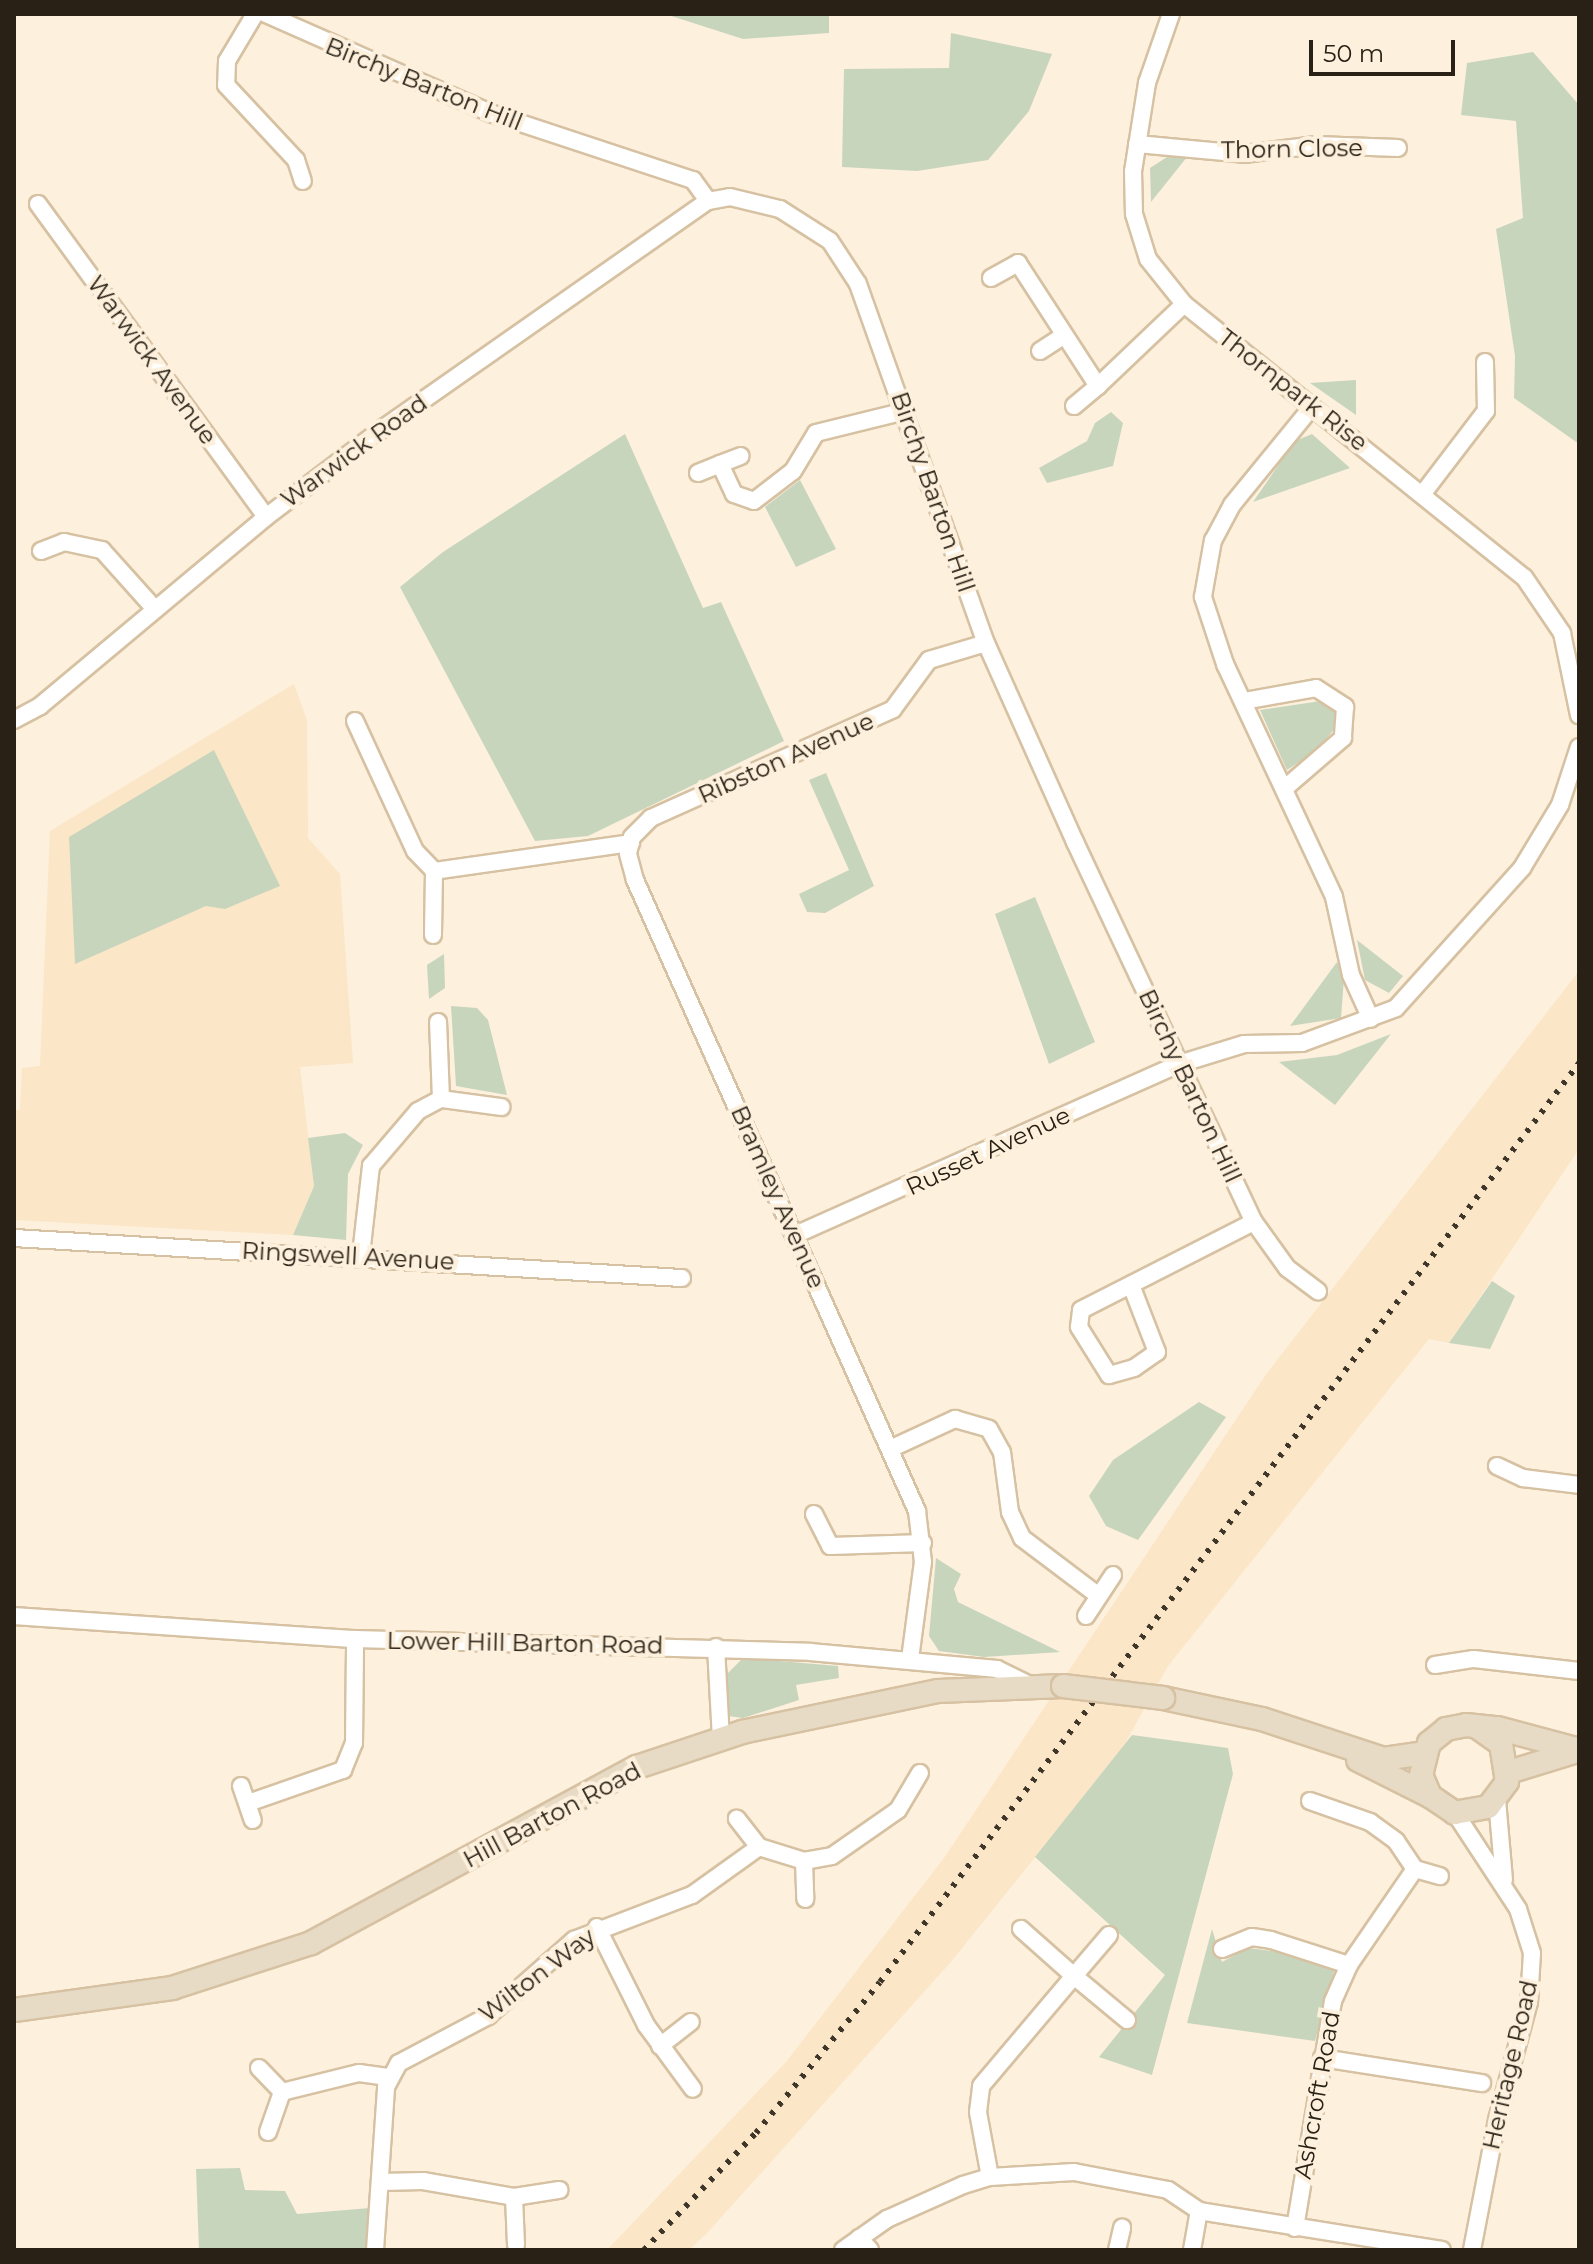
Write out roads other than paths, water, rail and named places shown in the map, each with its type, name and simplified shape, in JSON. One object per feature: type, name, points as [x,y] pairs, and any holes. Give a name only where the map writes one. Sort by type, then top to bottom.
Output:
[{"type":"main road","name":"Hill Barton Road","points":[[14,2010],[172,1988],[298,1948],[637,1767],[721,1740],[883,1700],[1032,1686],[1063,1686],[1163,1698],[1262,1719],[1340,1749],[1430,1796]]},
{"type":"main road","points":[[1477,1727],[1501,1744],[1509,1772],[1497,1800],[1477,1812],[1455,1813],[1430,1796],[1421,1775],[1424,1753],[1446,1729],[1477,1727],[1579,1751]]},
{"type":"main road","name":"Hill Barton Road","points":[[1340,1749],[1384,1759],[1424,1753]]},
{"type":"main road","points":[[1509,1772],[1532,1760],[1579,1751]]},
{"type":"street","points":[[255,14],[227,61],[226,85],[296,160],[303,181]]},
{"type":"street","name":"Birchy Barton Hill","points":[[266,14],[493,114],[693,180],[708,201],[730,197],[780,209],[830,241],[858,284],[986,643],[1179,1064],[1254,1222],[1287,1268],[1318,1291]]},
{"type":"street","name":"Thornpark Rise","points":[[1171,14],[1147,83],[1137,144],[1132,194],[1139,237],[1184,304],[1311,408],[1424,492],[1545,600],[1571,658],[1579,715]]},
{"type":"street","name":"Thorn Close","points":[[1137,144],[1244,154],[1316,145],[1398,148]]},
{"type":"street","name":"Warwick Road","points":[[14,720],[40,706],[266,517],[708,201]]},
{"type":"street","name":"Warwick Avenue","points":[[38,204],[266,517]]},
{"type":"street","points":[[991,278],[1018,263],[1098,386]]},
{"type":"street","points":[[1074,406],[1184,304]]},
{"type":"street","points":[[1040,351],[1063,336]]},
{"type":"street","points":[[1424,492],[1486,411],[1486,362]]},
{"type":"street","points":[[1311,408],[1232,505],[1205,564],[1210,626],[1334,897],[1351,975],[1371,1019]]},
{"type":"street","points":[[720,464],[734,494],[754,501],[793,471],[816,433],[905,411]]},
{"type":"street","points":[[698,473],[741,456]]},
{"type":"street","points":[[41,551],[64,542],[102,550],[154,608]]},
{"type":"street","name":"Ribston Avenue","points":[[630,848],[651,818],[893,709],[929,660],[986,643]]},
{"type":"street","points":[[1244,701],[1316,688],[1345,707],[1343,738],[1285,788]]},
{"type":"street","points":[[355,721],[415,851],[434,871],[433,935]]},
{"type":"street","points":[[1179,1064],[1244,1044],[1302,1043],[1371,1019],[1420,987],[1522,868],[1560,805],[1579,747]]},
{"type":"street","points":[[434,871],[630,848]]},
{"type":"street","name":"Bramley Avenue","points":[[630,848],[635,880],[890,1449],[923,1543],[910,1659]]},
{"type":"street","points":[[438,1022],[441,1099]]},
{"type":"street","name":"Russet Avenue","points":[[795,1235],[1179,1064]]},
{"type":"street","points":[[361,1255],[371,1166],[418,1111],[441,1099],[501,1107]]},
{"type":"street","points":[[1131,1285],[1157,1352],[1134,1368],[1109,1375],[1075,1316],[1131,1285],[1254,1222]]},
{"type":"street","name":"Ringswell Avenue","points":[[14,1238],[361,1255],[682,1278]]},
{"type":"street","points":[[890,1449],[955,1419],[989,1429],[1002,1452],[1010,1512],[1022,1538],[1099,1596]]},
{"type":"street","points":[[1497,1466],[1523,1478],[1579,1485]]},
{"type":"street","points":[[814,1514],[830,1546],[923,1543]]},
{"type":"street","points":[[1086,1616],[1113,1575]]},
{"type":"street","name":"Lower Hill Barton Road","points":[[14,1616],[355,1639],[716,1647],[910,1659],[997,1669],[1032,1686]]},
{"type":"street","points":[[241,1786],[251,1812],[343,1770],[354,1743],[355,1639]]},
{"type":"street","points":[[716,1647],[721,1740]]},
{"type":"street","points":[[1435,1665],[1474,1659],[1579,1671]]},
{"type":"street","points":[[737,1819],[759,1847],[804,1861],[832,1856],[872,1832],[898,1810],[920,1773]]},
{"type":"street","name":"Heritage Road","points":[[1497,1800],[1504,1885]]},
{"type":"street","points":[[1310,1801],[1370,1822],[1396,1841],[1415,1869],[1440,1876]]},
{"type":"street","name":"Heritage Road","points":[[1455,1813],[1504,1885],[1529,1937],[1533,1977],[1472,2250]]},
{"type":"street","name":"Wilton Way","points":[[388,2077],[399,2063],[488,2016],[574,1940],[597,1927],[692,1895],[759,1847]]},
{"type":"street","points":[[804,1861],[805,1899]]},
{"type":"street","name":"Ashcroft Road","points":[[1295,2228],[1333,2001],[1349,1965],[1415,1869]]},
{"type":"street","points":[[597,1927],[660,2046],[693,2089]]},
{"type":"street","points":[[1021,1929],[1127,2020]]},
{"type":"street","points":[[990,2177],[978,2112],[981,2086],[1109,1935]]},
{"type":"street","points":[[1222,1949],[1262,1938],[1349,1965]]},
{"type":"street","points":[[660,2046],[691,2022]]},
{"type":"street","points":[[1322,2058],[1482,2083]]},
{"type":"street","points":[[259,2068],[282,2092]]},
{"type":"street","points":[[282,2092],[359,2073],[388,2077],[375,2250]]},
{"type":"street","points":[[268,2132],[282,2092]]},
{"type":"street","points":[[843,2250],[865,2244],[927,2199],[990,2177],[1074,2172],[1125,2179],[1168,2190],[1199,2211],[1399,2246],[1442,2250]]},
{"type":"street","points":[[382,2182],[423,2181],[514,2197],[559,2190]]},
{"type":"street","points":[[514,2197],[516,2245]]},
{"type":"street","points":[[1192,2250],[1199,2211]]},
{"type":"street","points":[[1117,2250],[1122,2228]]},
{"type":"railway","points":[[644,2250],[756,2133],[880,1982],[1579,1063]]}]
